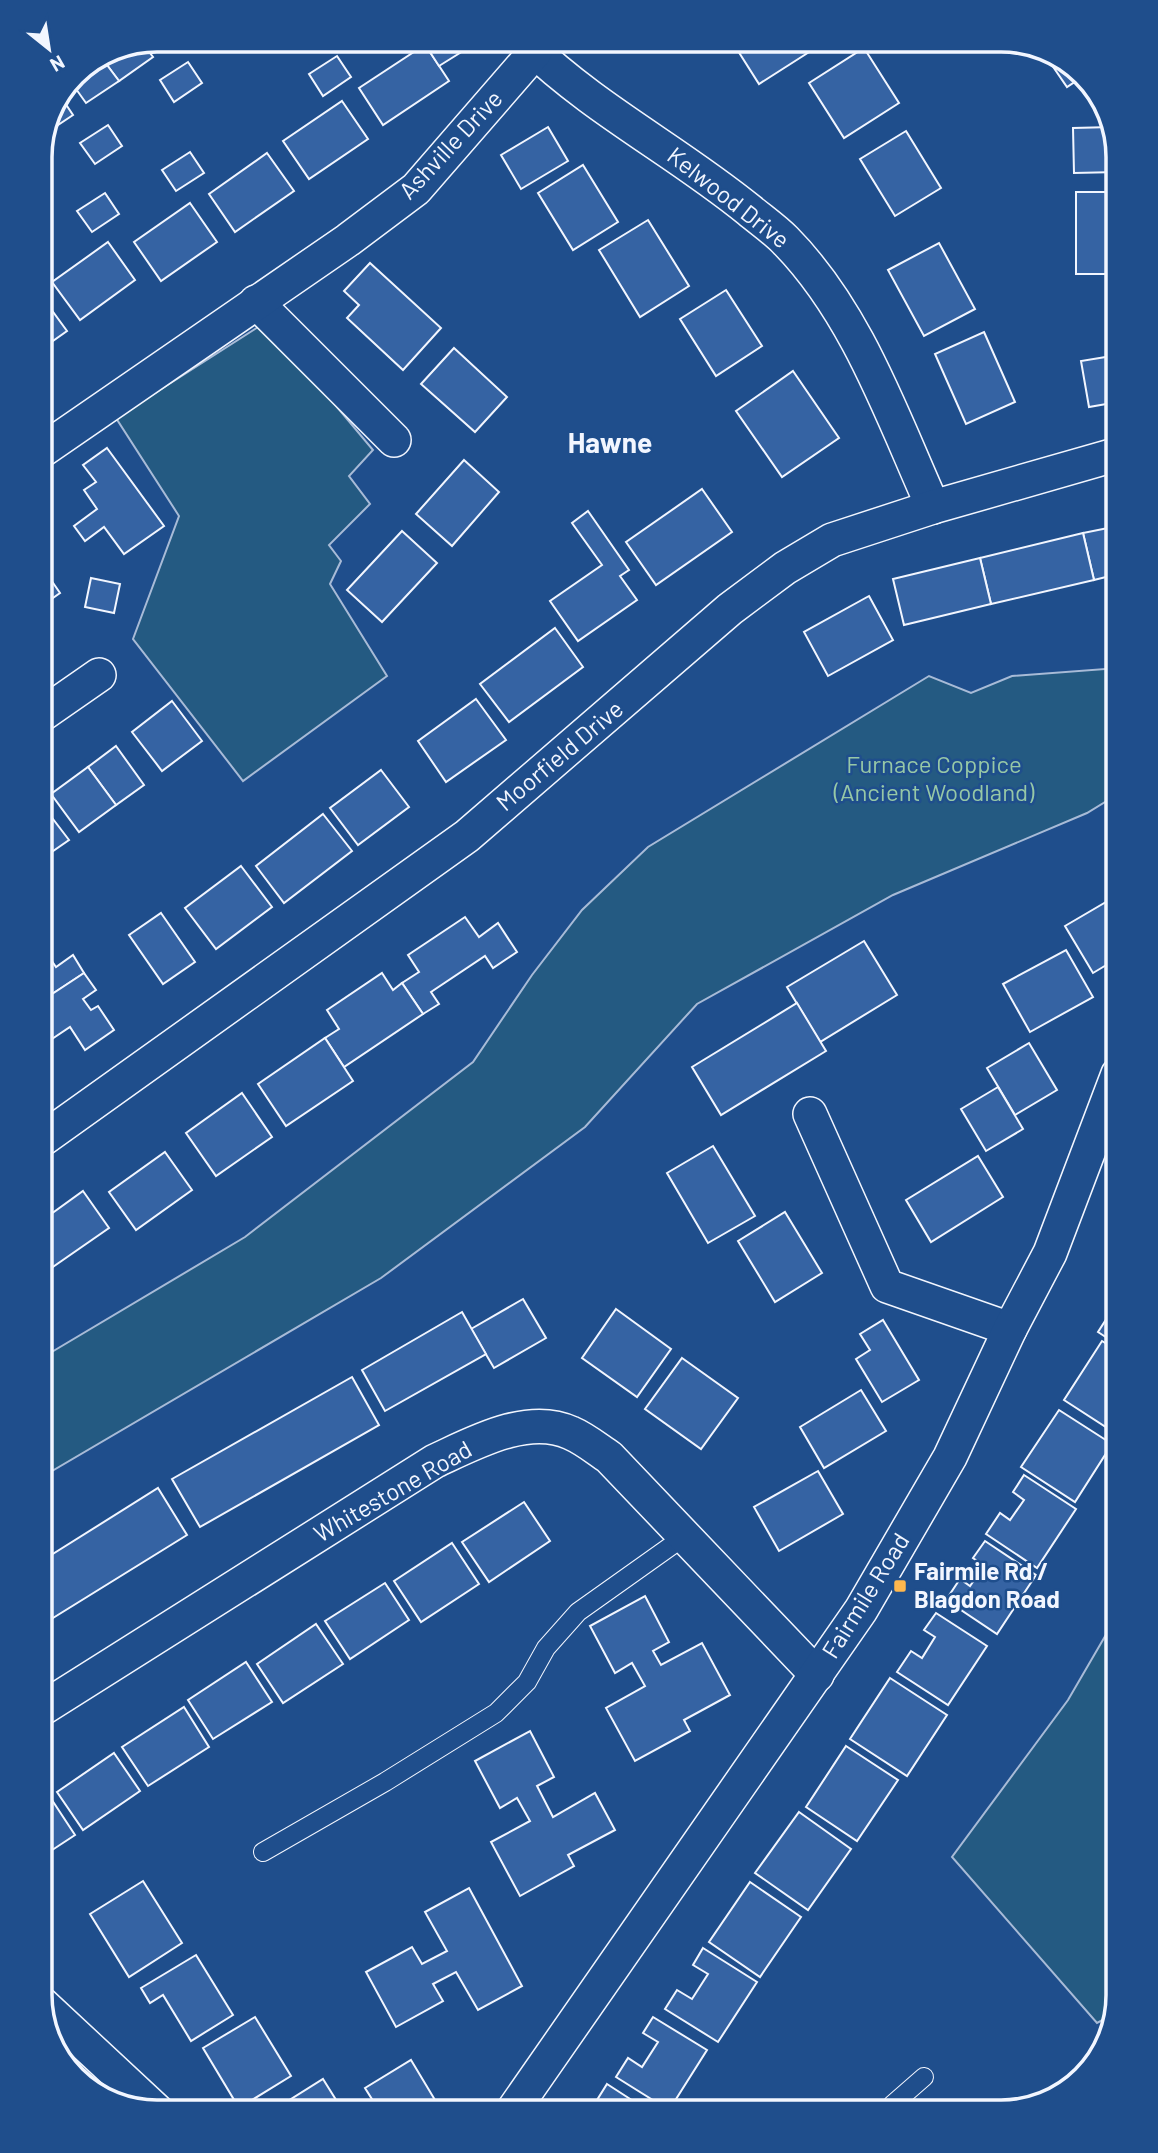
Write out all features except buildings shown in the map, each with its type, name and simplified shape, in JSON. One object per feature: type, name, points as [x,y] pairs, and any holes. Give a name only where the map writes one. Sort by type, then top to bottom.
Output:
[{"type":"street","name":"Ashville Drive","points":[[53,443],[348,240],[416,189],[529,53]]},
{"type":"street","name":"Kelwood Drive","points":[[537,53],[579,90],[720,186],[784,239],[818,277],[872,371],[933,507]]},
{"type":"street","points":[[256,302],[394,440]]},
{"type":"street","name":"Moorfield Drive","points":[[53,1132],[467,836],[730,609],[785,568],[832,540],[933,507],[1106,457]]},
{"type":"street","points":[[53,707],[99,675]]},
{"type":"street","name":"Fairmile Road","points":[[520,2100],[861,1610],[950,1457],[1010,1329],[1050,1253],[1106,1106]]},
{"type":"street","points":[[810,1114],[887,1286],[1010,1329]]},
{"type":"street","name":"Whitestone Road","points":[[53,1702],[435,1461],[496,1433],[534,1426],[570,1432],[609,1457],[817,1675]]},
{"type":"street","points":[[55,2016],[144,2099]]},
{"type":"lane","points":[[263,1852],[385,1782],[496,1713],[527,1682],[546,1648],[578,1612],[685,1536]]},
{"type":"lane","points":[[898,2100],[924,2077]]},
{"type":"green space","points":[[266,322],[373,450],[349,476],[370,504],[329,545],[341,561],[330,584],[387,676],[243,781],[133,639],[179,516],[116,418]]},
{"type":"green space","name":"Furnace Coppice (Ancient Woodland)","points":[[1106,669],[1106,801],[1087,813],[893,895],[697,1004],[585,1127],[381,1278],[53,1470],[53,1351],[245,1237],[473,1062],[532,975],[582,910],[648,847],[929,676],[971,693],[1012,676]]},
{"type":"green space","points":[[1106,1635],[1106,1995],[1102,2020],[1097,2023],[952,1857],[1068,1700]]},
{"type":"place","name":"Fairmile Rd / Blagdon Road","points":[[900,1586]]},
{"type":"district","name":"Hawne","points":[[610,443]]}]
